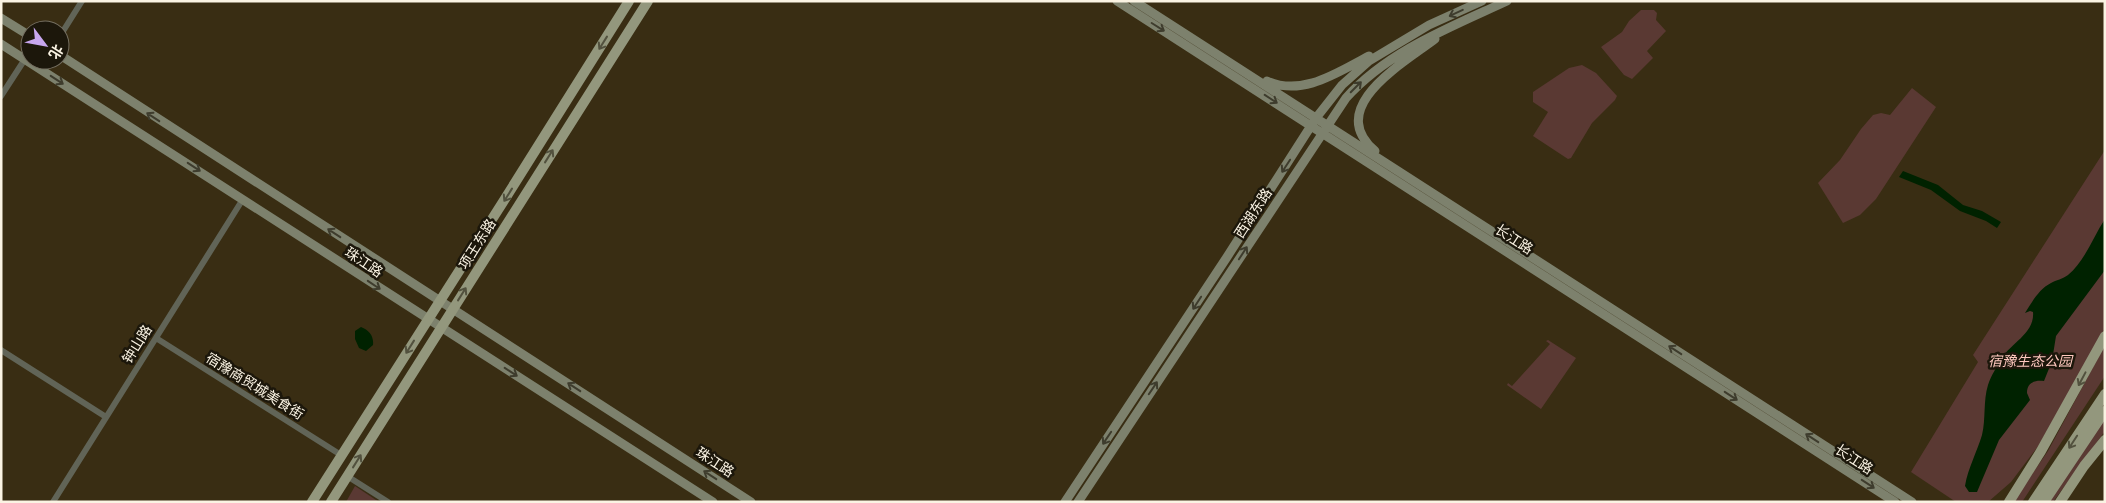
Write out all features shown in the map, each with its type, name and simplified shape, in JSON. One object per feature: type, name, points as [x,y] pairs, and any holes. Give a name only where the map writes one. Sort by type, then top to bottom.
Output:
[{"type":"main road","name":"项王东路","points":[[312,502],[503,202],[628,1]]},
{"type":"main road","name":"项王东路","points":[[331,502],[644,2]]},
{"type":"main road","points":[[2010,500],[2041,451],[2105,336]]},
{"type":"main road","points":[[2044,502],[2105,394]]},
{"type":"main road","points":[[2033,502],[2105,411]]},
{"type":"main road","points":[[2060,502],[2084,466],[2105,440]]},
{"type":"street","points":[[70,20],[82,1]]},
{"type":"street","name":"长江路","points":[[1117,1],[1314,122]]},
{"type":"street","name":"长江路","points":[[1134,1],[1243,70],[1324,129],[1895,502]]},
{"type":"street","name":"西湖东路","points":[[1065,502],[1314,122],[1342,85],[1369,61],[1430,25],[1482,1]]},
{"type":"street","name":"西湖东路","points":[[1078,502],[1346,98],[1368,75],[1430,37],[1507,1]]},
{"type":"street","points":[[1,18],[20,30]]},
{"type":"street","points":[[1243,70],[1279,86],[1302,86],[1323,80],[1430,25]]},
{"type":"street","points":[[1404,175],[1373,150],[1365,140],[1359,120],[1362,104],[1375,84],[1454,26]]},
{"type":"street","name":"珠江路","points":[[1,44],[20,56]]},
{"type":"street","name":"珠江路","points":[[70,61],[751,502]]},
{"type":"street","points":[[1,96],[20,67]]},
{"type":"street","name":"珠江路","points":[[42,70],[713,502]]},
{"type":"street","name":"长江路","points":[[1324,129],[1404,175],[1912,502]]},
{"type":"street","name":"钟山路","points":[[53,502],[243,199]]},
{"type":"street","name":"宿豫商贸城美食街","points":[[156,338],[341,454]]},
{"type":"street","points":[[1,350],[106,417]]},
{"type":"street","points":[[347,476],[388,502]]},
{"type":"green space","points":[[1641,10],[1654,10],[1657,13],[1656,20],[1666,31],[1647,51],[1653,58],[1632,79],[1624,75],[1601,47],[1622,32],[1629,21]]},
{"type":"green space","points":[[1582,65],[1596,73],[1617,96],[1592,123],[1571,158],[1568,159],[1533,136],[1548,112],[1533,102],[1533,92],[1569,68]]},
{"type":"green space","points":[[1912,88],[1936,107],[1876,199],[1860,215],[1843,223],[1818,183],[1840,160],[1873,115],[1881,113],[1890,115]]},
{"type":"green space","name":"宿豫生态公园","points":[[2105,150],[2105,328],[2039,445],[2011,482],[1988,502],[1956,502],[1911,472],[1978,362],[1973,355]]},
{"type":"green space","points":[[1548,340],[1576,358],[1541,409],[1507,385],[1508,383],[1512,386],[1550,344],[1546,341]]},
{"type":"green space","points":[[2105,345],[2105,376],[2022,502],[2013,502],[2048,451]]},
{"type":"green space","points":[[2105,418],[2105,431],[2053,502],[2047,502]]},
{"type":"green space","points":[[355,486],[379,502],[346,502]]},
{"type":"shaded area","points":[[1903,171],[1938,185],[1963,205],[1982,211],[2001,222],[1997,228],[1986,221],[1960,211],[1931,190],[1899,177]]},
{"type":"shaded area","points":[[2105,219],[2105,270],[2056,336],[2052,361],[2044,381],[2035,381],[2028,386],[2027,393],[2030,400],[1999,440],[1977,492],[1969,492],[1965,486],[1982,435],[1986,391],[1992,375],[2006,353],[2030,326],[2033,312],[2025,313],[2036,296],[2047,286],[2066,276],[2074,269],[2084,256]]},
{"type":"shaded area","points":[[361,327],[369,332],[373,339],[373,345],[366,351],[359,348],[355,339],[355,331]]}]
